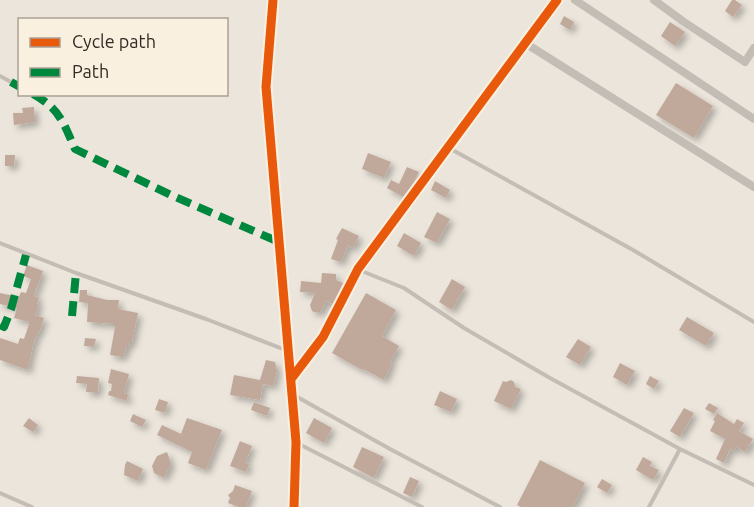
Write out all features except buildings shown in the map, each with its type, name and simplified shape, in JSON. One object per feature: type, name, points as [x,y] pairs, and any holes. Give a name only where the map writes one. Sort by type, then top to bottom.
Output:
[{"type":"street","points":[[273,0],[266,87],[296,442],[294,507]]},
{"type":"street","points":[[291,379],[323,337],[358,269],[557,0]]},
{"type":"street","points":[[575,0],[754,119]]},
{"type":"street","points":[[654,0],[745,63],[754,48]]},
{"type":"street","points":[[525,43],[754,187]]},
{"type":"lane","points":[[0,76],[11,82]]},
{"type":"lane","points":[[448,147],[633,250],[754,322]]},
{"type":"lane","points":[[0,243],[288,351]]},
{"type":"lane","points":[[358,269],[404,288],[512,356],[680,449],[754,485]]},
{"type":"lane","points":[[291,393],[390,450],[500,507]]},
{"type":"lane","points":[[296,442],[422,507]]},
{"type":"lane","points":[[649,507],[680,449]]},
{"type":"lane","points":[[0,493],[32,507]]},
{"type":"marked path","points":[[11,82],[18,86]]},
{"type":"marked path","points":[[36,96],[55,111],[64,124],[75,149],[173,196],[279,242]]},
{"type":"marked path","points":[[0,325],[4,327],[11,309],[26,255]]},
{"type":"marked path","points":[[72,316],[76,273]]},
{"type":"cycle path","points":[[273,0],[266,87],[296,442],[294,507]]},
{"type":"cycle path","points":[[291,379],[323,337],[358,269],[557,0]]}]
